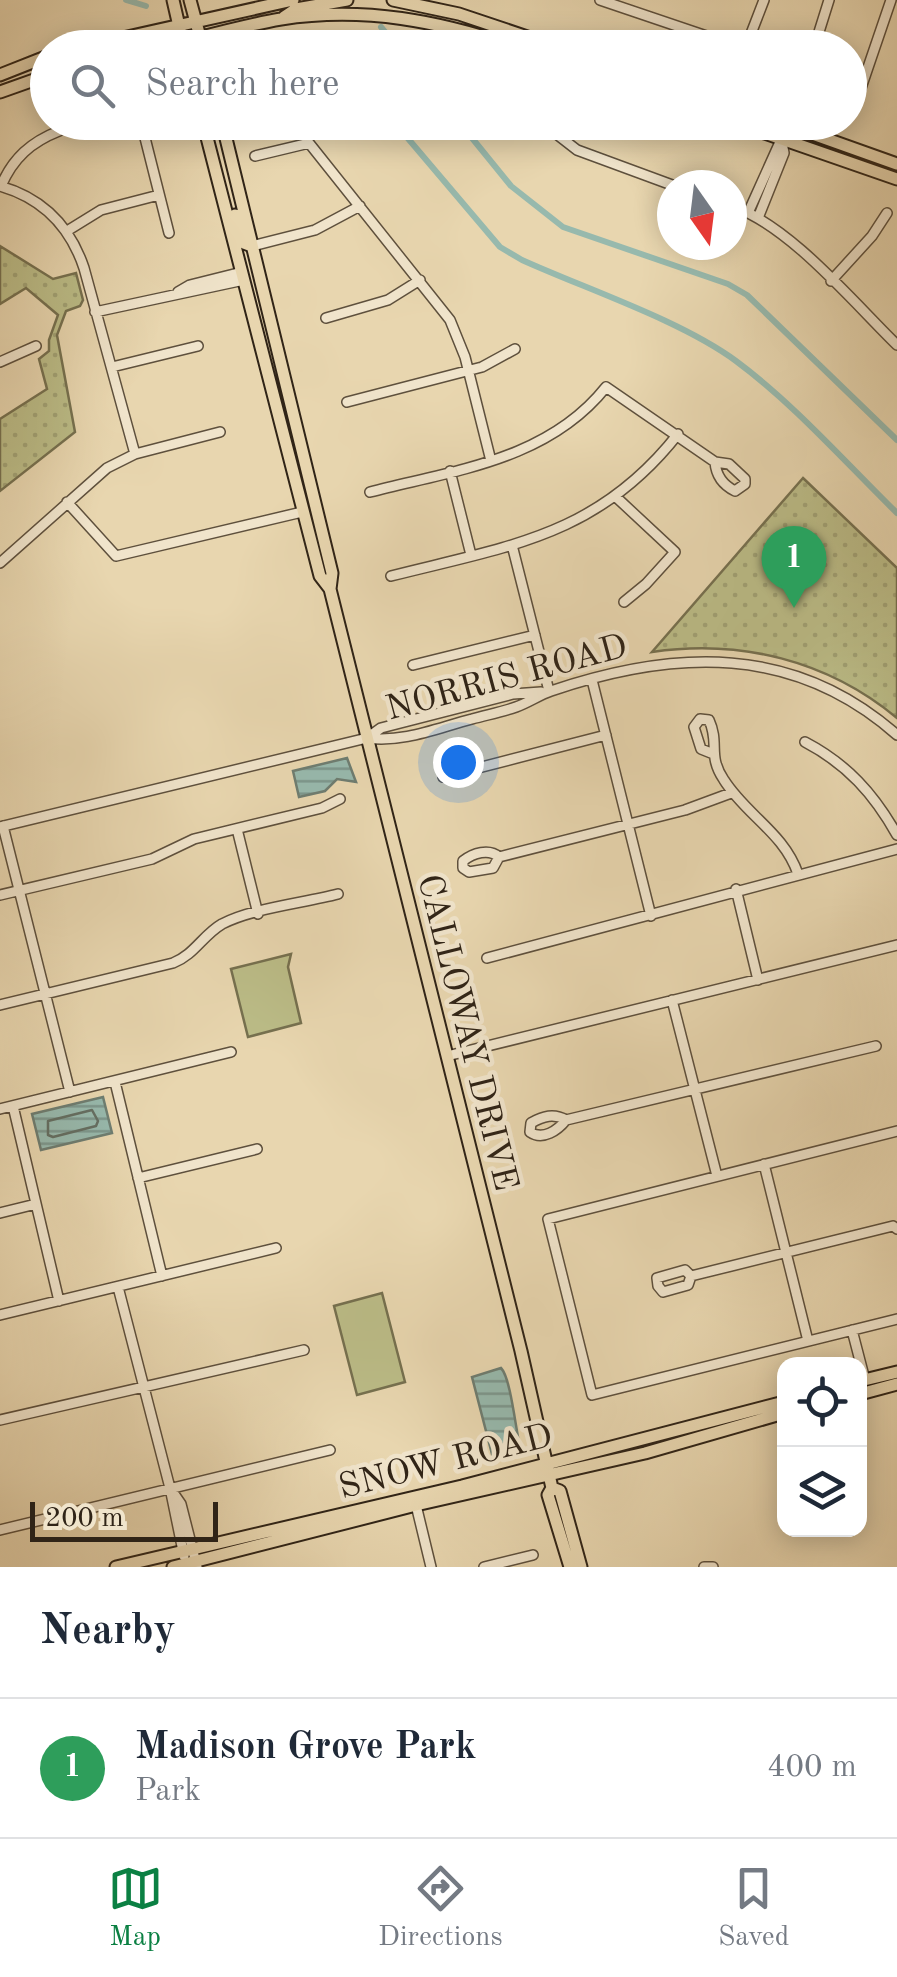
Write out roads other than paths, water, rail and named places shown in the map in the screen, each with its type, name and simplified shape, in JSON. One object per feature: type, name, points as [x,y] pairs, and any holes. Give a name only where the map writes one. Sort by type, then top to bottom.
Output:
[{"type":"main road","points":[[173,0],[180,30]]},
{"type":"main road","points":[[190,0],[199,30]]},
{"type":"main road","points":[[150,30],[293,0]]},
{"type":"main road","points":[[280,19],[296,9],[347,0]]},
{"type":"main road","points":[[393,0],[459,14],[507,30]]},
{"type":"main road","points":[[244,30],[280,19],[342,14],[414,18],[466,30]]},
{"type":"main road","points":[[0,75],[30,63]]},
{"type":"main road","points":[[0,92],[30,81]]},
{"type":"main road","name":"CALLOWAY DRIVE","points":[[208,140],[302,512],[320,576],[330,590]]},
{"type":"main road","name":"CALLOWAY DRIVE","points":[[226,140],[331,567],[330,590],[550,1476],[548,1495],[570,1567]]},
{"type":"main road","points":[[782,140],[897,179]]},
{"type":"main road","points":[[830,140],[897,164]]},
{"type":"main road","points":[[222,196],[232,205],[244,243],[252,246]]},
{"type":"main road","points":[[243,276],[252,282],[265,327],[274,338]]},
{"type":"main road","points":[[302,512],[311,519],[322,558],[331,567]]},
{"type":"main road","points":[[867,1384],[897,1372]]},
{"type":"main road","points":[[867,1386],[897,1384]]},
{"type":"main road","name":"SNOW ROAD","points":[[187,1561],[550,1476],[709,1422],[777,1404]]},
{"type":"main road","name":"SNOW ROAD","points":[[116,1567],[187,1561],[644,1453],[777,1416]]},
{"type":"main road","points":[[644,1453],[651,1444],[702,1430],[709,1422]]},
{"type":"main road","name":"CALLOWAY DRIVE","points":[[550,1476],[560,1491],[581,1567]]},
{"type":"street","points":[[600,0],[686,30]]},
{"type":"street","points":[[752,30],[764,0]]},
{"type":"street","points":[[820,30],[830,0]]},
{"type":"street","points":[[867,68],[891,0]]},
{"type":"street","points":[[884,19],[897,23]]},
{"type":"street","points":[[42,140],[26,149],[1,186],[37,202],[67,231],[80,255],[135,454]]},
{"type":"street","points":[[146,140],[169,233]]},
{"type":"street","points":[[565,140],[578,150],[657,179]]},
{"type":"street","points":[[753,215],[782,140]]},
{"type":"street","points":[[255,156],[308,143],[420,280],[450,320],[468,370],[491,461]]},
{"type":"street","points":[[67,231],[101,210],[160,195]]},
{"type":"street","points":[[252,246],[315,230],[360,206]]},
{"type":"street","points":[[747,212],[785,237],[897,344]]},
{"type":"street","points":[[831,281],[872,236],[887,213]]},
{"type":"street","points":[[95,312],[176,293],[190,285],[243,276]]},
{"type":"street","points":[[326,318],[388,300],[420,280]]},
{"type":"street","points":[[0,362],[36,346]]},
{"type":"street","points":[[112,367],[198,346]]},
{"type":"street","points":[[347,402],[468,370],[515,349]]},
{"type":"street","points":[[370,492],[491,461],[548,439],[579,416],[606,387],[715,462]]},
{"type":"street","points":[[0,563],[107,468],[135,454],[220,432]]},
{"type":"street","points":[[391,576],[512,545],[576,522],[616,497],[650,467],[678,434]]},
{"type":"street","points":[[450,471],[471,556]]},
{"type":"street","points":[[616,497],[675,552],[624,602]]},
{"type":"street","points":[[67,502],[116,556],[302,512]]},
{"type":"street","points":[[512,545],[549,691]]},
{"type":"street","points":[[413,665],[535,635]]},
{"type":"street","name":"NORRIS ROAD","points":[[2,826],[368,738],[381,728],[513,694],[549,691],[673,662],[712,660],[757,665],[798,676],[869,712],[897,735]]},
{"type":"street","points":[[592,680],[651,916]]},
{"type":"street","points":[[443,778],[606,734]]},
{"type":"street","points":[[805,742],[860,781],[897,835]]},
{"type":"street","points":[[712,752],[731,793],[781,841],[798,874]]},
{"type":"street","points":[[500,857],[685,810],[731,793]]},
{"type":"street","points":[[0,895],[152,859],[194,839],[322,808],[340,798]]},
{"type":"street","points":[[2,826],[70,1092]]},
{"type":"street","points":[[237,829],[258,914]]},
{"type":"street","points":[[487,958],[897,848]]},
{"type":"street","points":[[736,889],[758,980]]},
{"type":"street","points":[[0,1005],[173,964],[190,954],[216,928],[338,894]]},
{"type":"street","points":[[448,1056],[897,946]]},
{"type":"street","points":[[672,1000],[716,1176]]},
{"type":"street","points":[[566,1120],[876,1046]]},
{"type":"street","points":[[0,1109],[231,1052]]},
{"type":"street","points":[[115,1082],[162,1276]]},
{"type":"street","points":[[12,1106],[60,1301]]},
{"type":"street","points":[[897,1131],[548,1218],[592,1396],[897,1319]]},
{"type":"street","points":[[138,1178],[257,1150]]},
{"type":"street","points":[[764,1164],[808,1341]]},
{"type":"street","points":[[0,1213],[36,1204]]},
{"type":"street","points":[[691,1276],[896,1224]]},
{"type":"street","points":[[0,1315],[276,1248]]},
{"type":"street","points":[[118,1287],[170,1488],[180,1504],[187,1561]]},
{"type":"street","points":[[852,1330],[856,1357]]},
{"type":"street","points":[[0,1420],[304,1350]]},
{"type":"street","points":[[0,1530],[330,1450]]},
{"type":"street","points":[[416,1505],[431,1567]]},
{"type":"street","points":[[484,1567],[532,1555]]},
{"type":"street","points":[[704,1567],[713,1567]]},
{"type":"water","points":[[347,758],[356,782],[337,779],[325,791],[299,797],[293,771]]},
{"type":"water","points":[[103,1097],[112,1133],[41,1150],[32,1114]]},
{"type":"water","points":[[501,1368],[521,1452],[493,1458],[472,1377]]},
{"type":"waterway","points":[[126,0],[146,6]]},
{"type":"waterway","points":[[409,140],[500,247],[688,332],[736,361],[799,415],[897,513]]},
{"type":"waterway","points":[[474,140],[511,186],[563,227],[728,284],[747,295],[897,440]]},
{"type":"place","name":"Madison Grove Park","points":[[794,608]]}]
